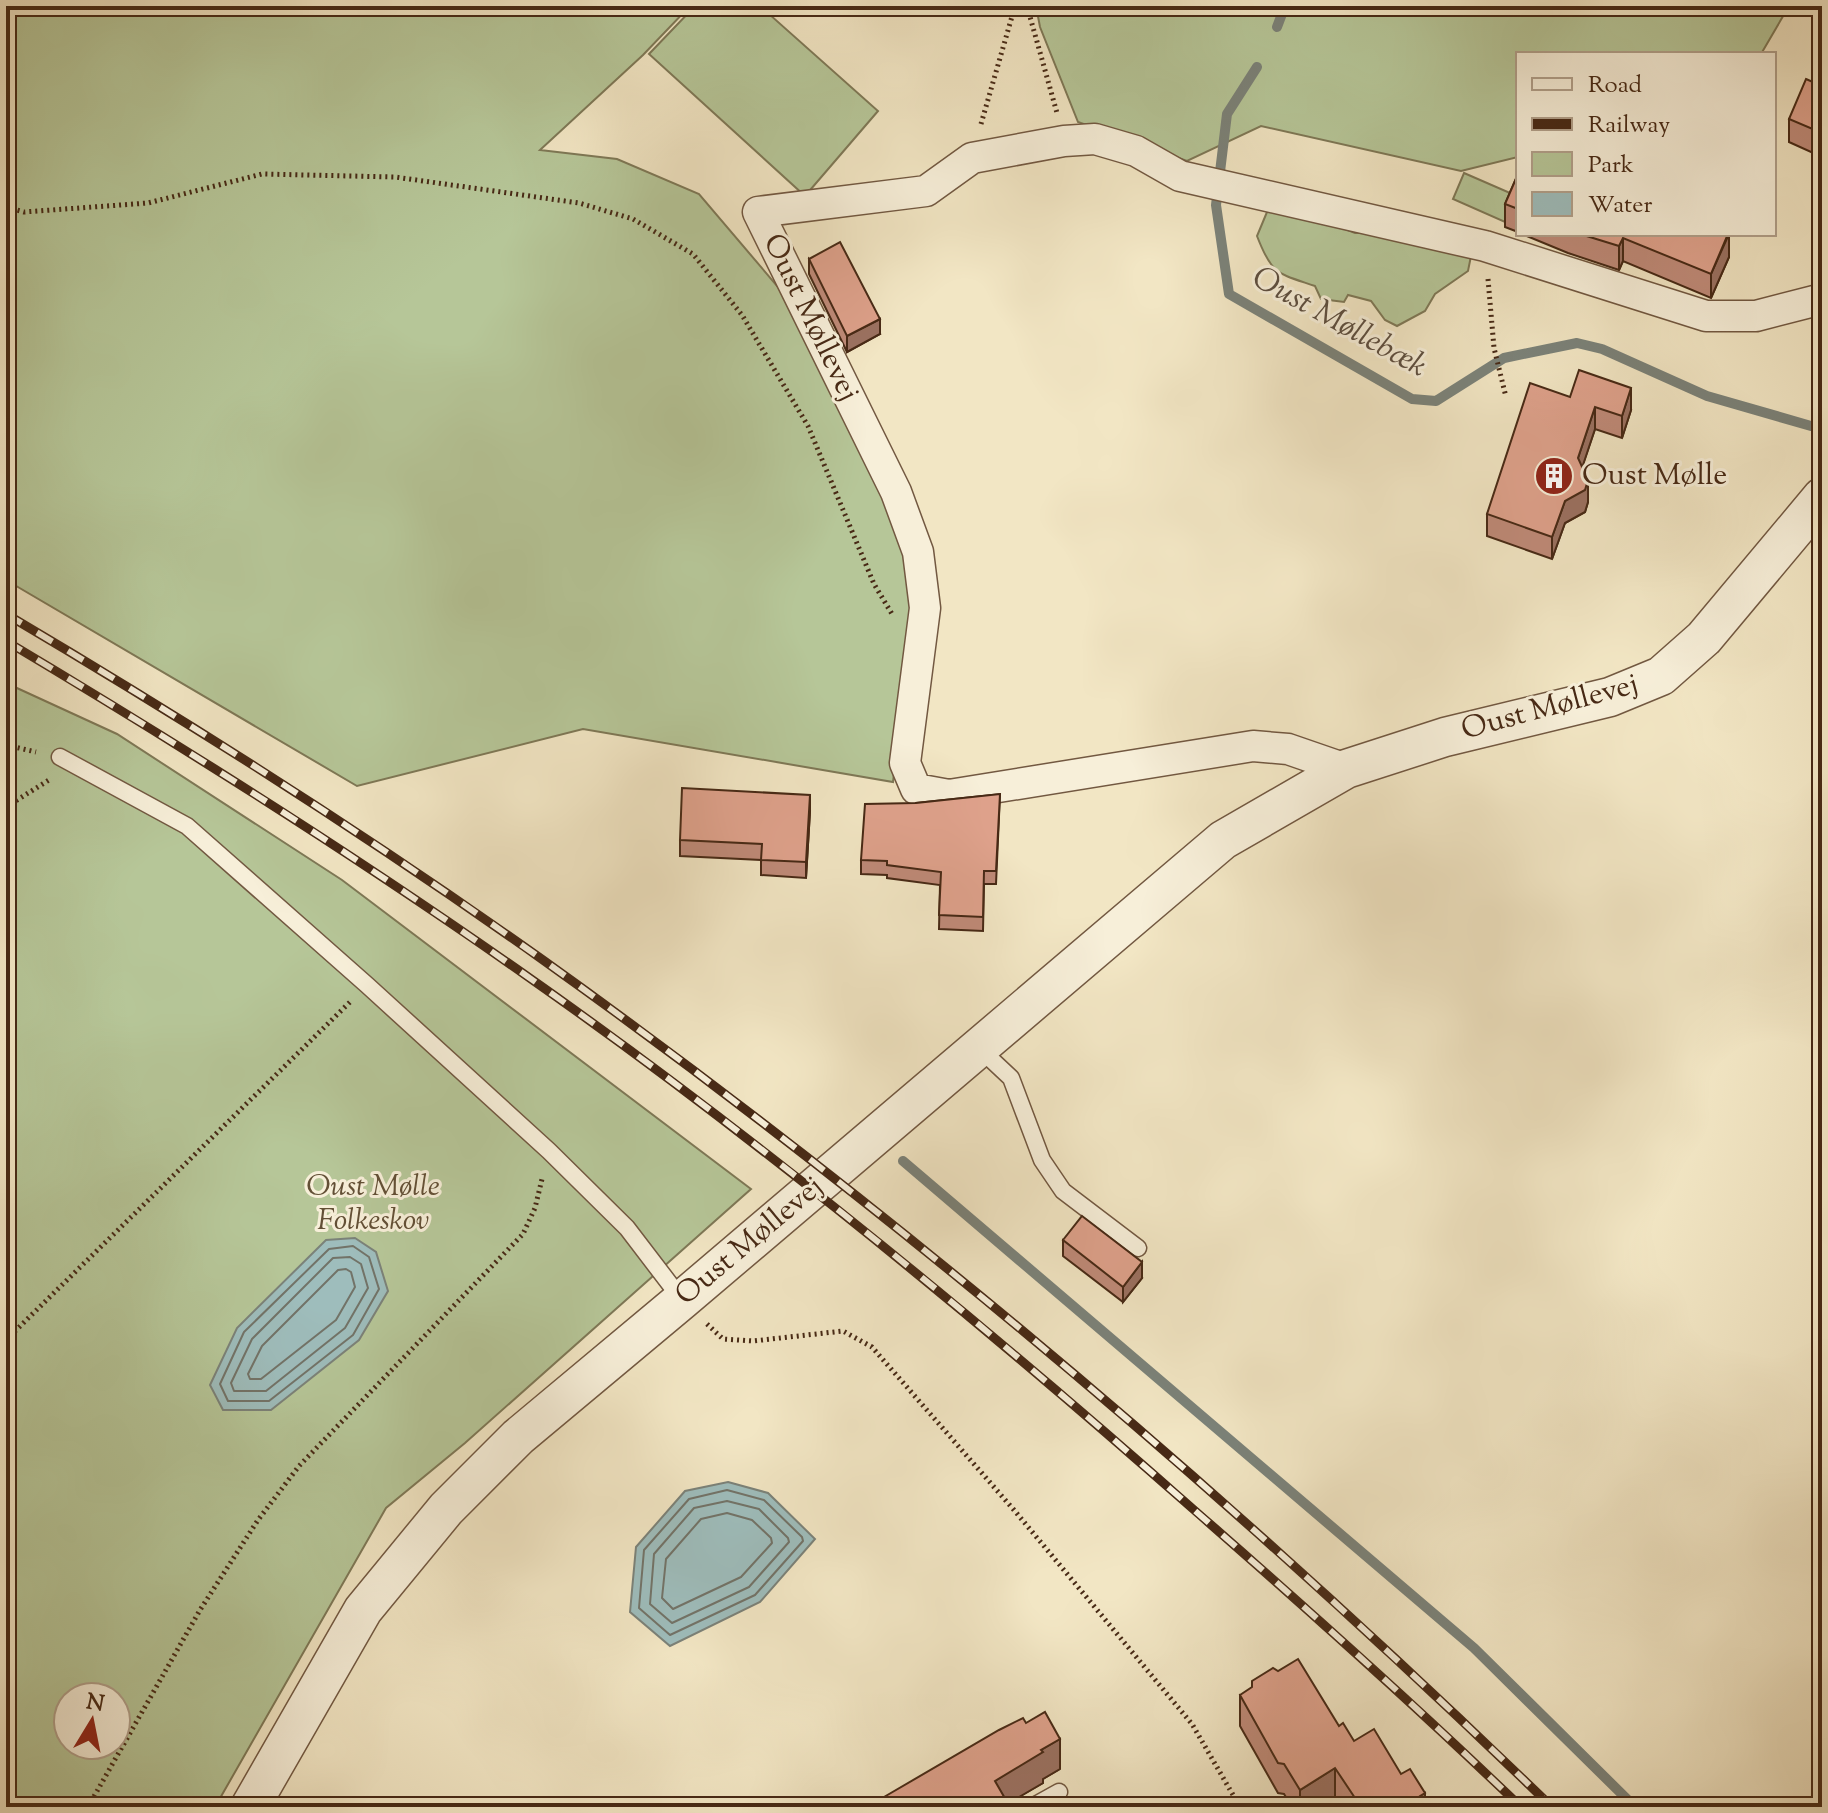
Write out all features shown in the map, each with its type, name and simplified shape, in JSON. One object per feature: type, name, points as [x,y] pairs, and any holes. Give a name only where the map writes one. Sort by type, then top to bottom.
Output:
[{"type":"street","name":"Oust Møllevej","points":[[1346,769],[1288,749],[1253,746],[949,795],[916,789],[905,763],[925,608],[918,552],[896,492],[758,212],[926,191],[972,158],[1064,141],[1095,139],[1136,151],[1180,176],[1485,246],[1706,316],[1756,316],[1822,299]]},
{"type":"street","name":"Oust Møllevej","points":[[250,1807],[363,1610],[446,1509],[518,1437],[1223,840],[1346,769],[1445,737],[1610,697],[1661,676],[1704,638],[1822,497]]},
{"type":"lane","points":[[60,757],[187,826],[549,1151],[627,1228],[682,1300]]},
{"type":"lane","points":[[979,1048],[1011,1078],[1042,1160],[1063,1191],[1138,1248]]},
{"type":"lane","points":[[1032,1807],[1059,1792]]},
{"type":"path","points":[[972,158],[1015,6]]},
{"type":"path","points":[[1027,6],[1064,141]]},
{"type":"path","points":[[6,207],[24,212],[148,203],[262,174],[395,177],[579,203],[633,219],[693,254],[742,315],[808,426],[874,584],[918,659]]},
{"type":"path","points":[[1485,246],[1494,348],[1506,397]]},
{"type":"path","points":[[6,745],[60,757],[48,782],[6,807]]},
{"type":"path","points":[[6,1340],[367,985]]},
{"type":"path","points":[[88,1807],[200,1610],[258,1520],[299,1466],[523,1234],[535,1208],[549,1151]]},
{"type":"path","points":[[682,1300],[723,1339],[753,1341],[843,1331],[872,1347],[1014,1510],[1192,1724],[1240,1807]]},
{"type":"green space","points":[[6,6],[690,6],[643,55],[540,150],[617,159],[699,194],[789,300],[902,527],[915,590],[893,782],[583,729],[357,786],[6,580]]},
{"type":"green space","points":[[695,6],[760,6],[878,111],[805,196],[649,54]]},
{"type":"green space","points":[[1036,6],[1789,6],[1762,52],[1516,52],[1516,157],[1461,171],[1261,126],[1187,161],[1078,122],[1040,27]]},
{"type":"green space","points":[[1464,173],[1516,196],[1505,222],[1453,199]]},
{"type":"green space","points":[[1295,209],[1355,233],[1380,232],[1471,256],[1468,271],[1435,294],[1425,311],[1397,326],[1385,320],[1371,301],[1348,295],[1344,302],[1321,299],[1315,286],[1277,271],[1257,236],[1267,212]]},
{"type":"green space","name":"Oust Mølle Folkeskov","points":[[6,683],[117,734],[342,880],[751,1189],[465,1443],[386,1508],[215,1807],[6,1807]]},
{"type":"water","points":[[355,1238],[376,1252],[388,1291],[359,1340],[271,1410],[223,1410],[210,1385],[237,1328],[326,1240]]},
{"type":"water","points":[[728,1482],[768,1493],[815,1539],[760,1602],[670,1646],[630,1612],[636,1547],[685,1491]]},
{"type":"building","points":[[1806,79],[1822,86],[1822,133],[1789,119]]},
{"type":"building","points":[[1516,179],[1516,208],[1505,204]]},
{"type":"building","points":[[1586,236],[1727,236],[1711,274],[1623,238],[1619,246]]},
{"type":"building","points":[[840,242],[880,319],[847,336],[809,259]]},
{"type":"building","points":[[1579,370],[1631,388],[1622,416],[1595,407],[1578,458],[1588,480],[1585,490],[1565,501],[1552,537],[1487,514],[1530,383],[1570,397]]},
{"type":"building","points":[[682,788],[810,795],[806,862],[761,860],[762,844],[680,840]]},
{"type":"building","points":[[1000,794],[996,871],[984,871],[983,917],[939,915],[941,872],[887,865],[887,861],[861,860],[865,804],[916,803]]},
{"type":"building","points":[[1082,1216],[1142,1262],[1123,1287],[1063,1240]]},
{"type":"building","points":[[1298,1659],[1339,1726],[1343,1723],[1354,1741],[1374,1729],[1401,1774],[1410,1769],[1425,1793],[1420,1796],[1426,1807],[1361,1807],[1335,1768],[1300,1790],[1284,1764],[1278,1763],[1240,1695],[1252,1687],[1252,1681],[1273,1668],[1278,1671]]},
{"type":"building","points":[[1045,1712],[1060,1739],[995,1781],[1010,1807],[890,1807],[884,1797],[999,1730],[1023,1718],[1026,1723]]},
{"type":"waterway","name":"Oust Møllebæk","points":[[1277,27],[1285,6]]},
{"type":"waterway","name":"Oust Møllebæk","points":[[1257,67],[1227,114],[1216,205],[1229,294],[1412,399],[1436,401],[1504,358],[1577,343],[1602,349],[1707,396],[1811,426],[1822,426]]},
{"type":"waterway","points":[[903,1161],[1474,1648],[1635,1807]]},
{"type":"railway","points":[[6,614],[143,696],[412,869],[543,960],[807,1157],[936,1260],[1188,1472],[1433,1693],[1552,1807]]},
{"type":"railway","points":[[6,641],[333,844],[524,974],[697,1100],[866,1232],[1112,1438],[1359,1656],[1521,1807]]},
{"type":"place","name":"Oust Mølle","points":[[1554,476]]}]
